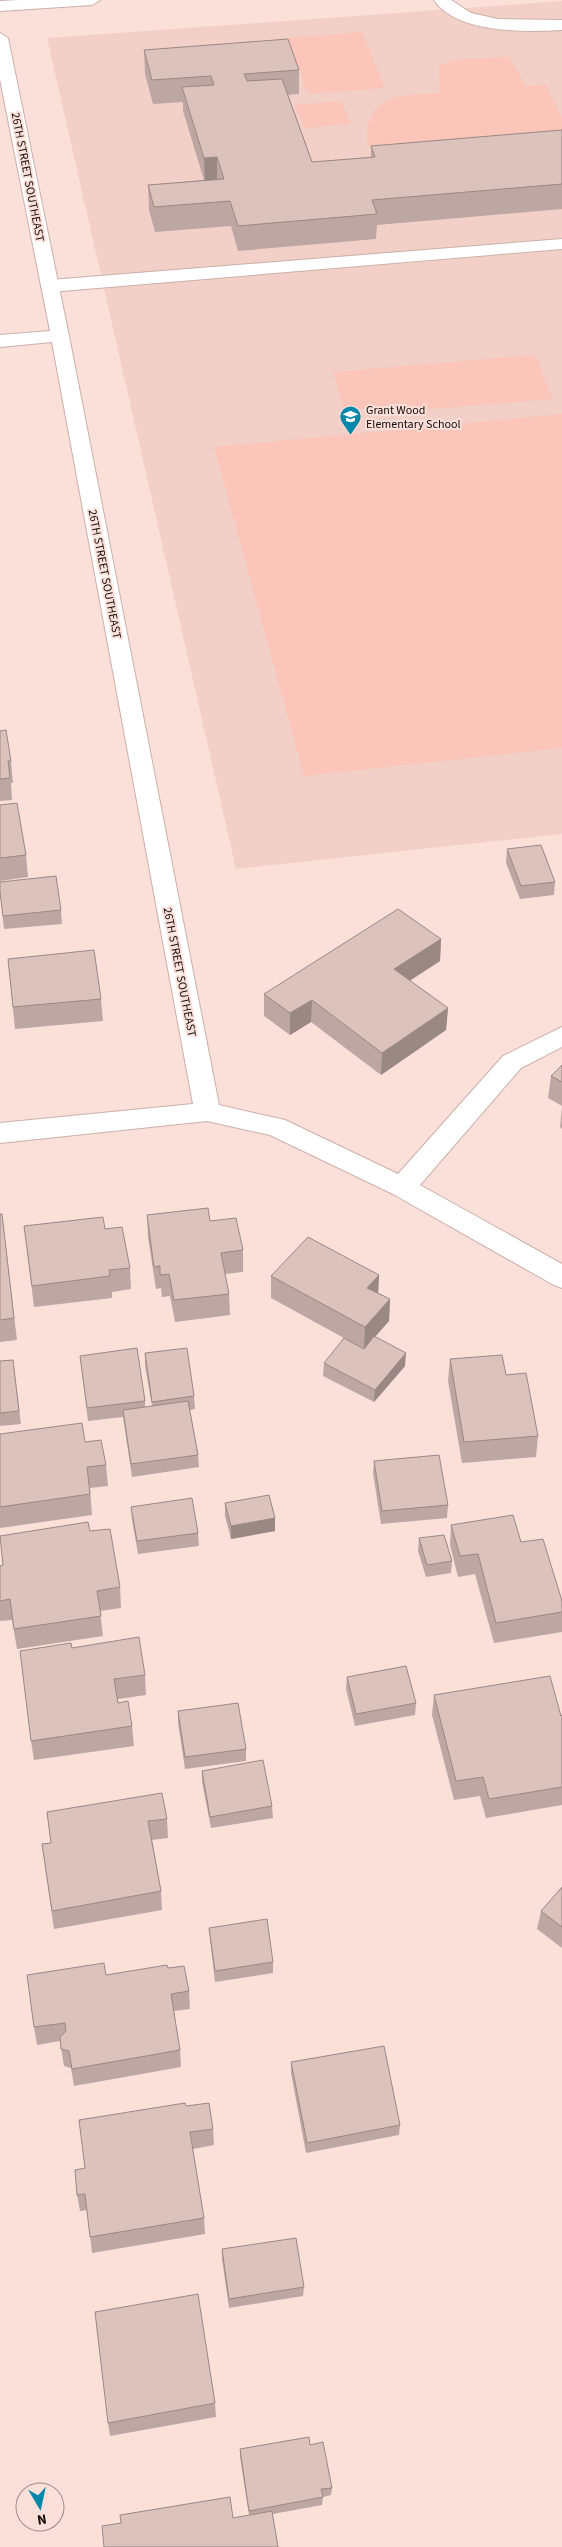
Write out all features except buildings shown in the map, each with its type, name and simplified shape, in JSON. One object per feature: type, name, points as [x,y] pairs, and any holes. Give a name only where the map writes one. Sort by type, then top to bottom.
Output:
[{"type":"street","points":[[0,6],[92,0]]},
{"type":"street","points":[[442,0],[446,5],[474,19],[508,25],[562,25]]},
{"type":"street","name":"26TH STREET SOUTHEAST","points":[[0,38],[60,336],[207,1112]]},
{"type":"street","points":[[50,286],[562,244]]},
{"type":"street","points":[[0,341],[60,336]]},
{"type":"street","points":[[402,1187],[512,1062],[562,1036]]},
{"type":"street","points":[[0,1133],[207,1112],[276,1127],[402,1187],[562,1277]]},
{"type":"shaded area","name":"Grant Wood Elementary School","points":[[562,1],[562,834],[236,869],[47,38]]},
{"type":"shaded area","points":[[362,32],[385,88],[308,94],[287,38]]},
{"type":"shaded area","points":[[509,57],[526,86],[546,85],[562,117],[562,130],[368,146],[367,138],[371,117],[385,101],[398,96],[440,93],[439,66],[459,59]]},
{"type":"shaded area","points":[[341,101],[351,124],[304,128],[295,105]]},
{"type":"shaded area","points":[[535,355],[553,399],[408,411],[405,405],[344,410],[333,372]]},
{"type":"shaded area","points":[[562,414],[562,748],[304,776],[214,447]]},
{"type":"place","name":"Grant Wood Elementary School","points":[[350,436]]}]
